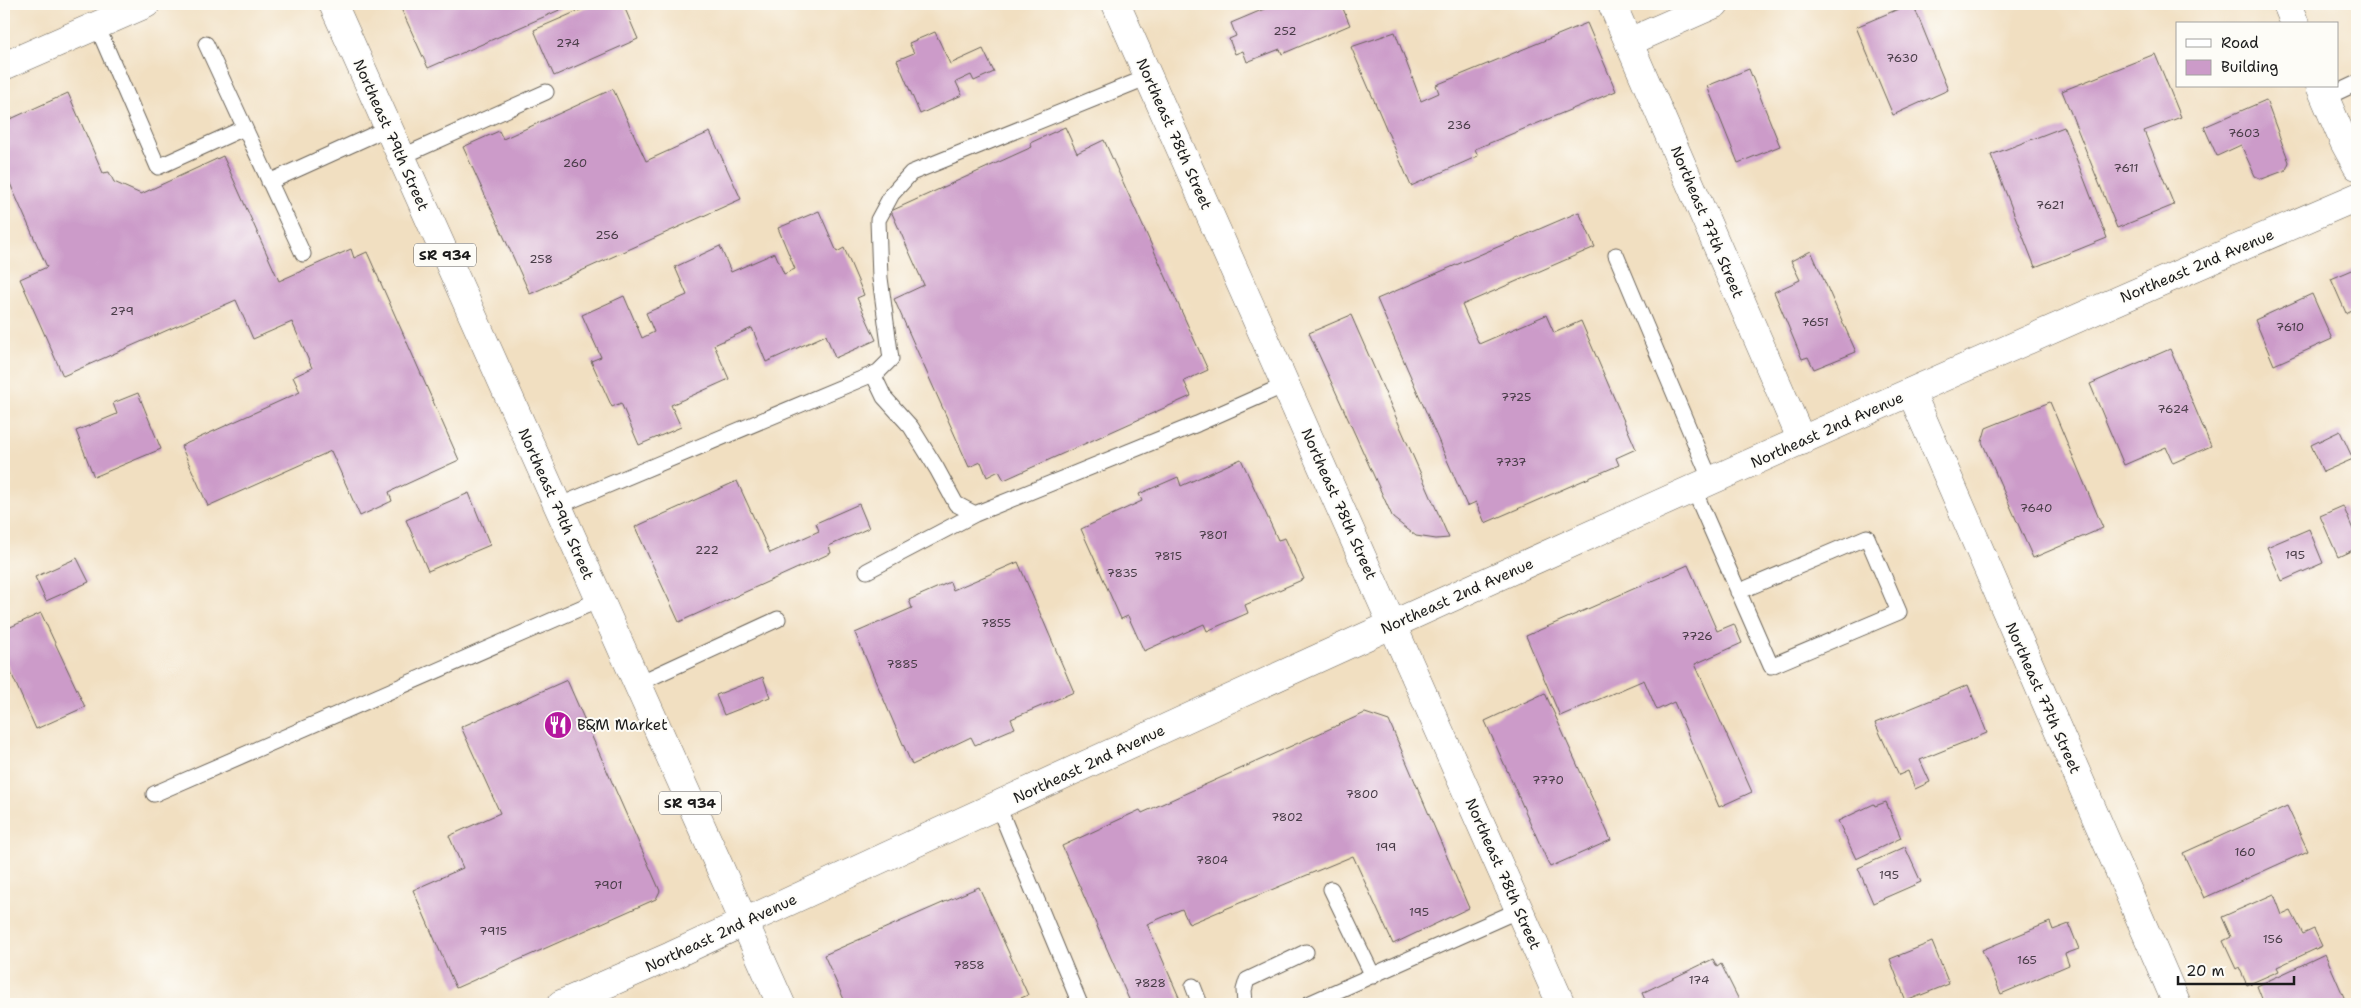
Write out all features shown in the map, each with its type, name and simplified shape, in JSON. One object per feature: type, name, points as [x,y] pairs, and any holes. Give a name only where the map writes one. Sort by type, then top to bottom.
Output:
[{"type":"main road","points":[[4,66],[146,4]]},
{"type":"main road","name":"Northeast 79th Street","points":[[332,4],[781,1004]]},
{"type":"main road","name":"Northeast 78th Street","points":[[1116,4],[1394,624],[1561,1004]]},
{"type":"main road","name":"Northeast 77th Street","points":[[1612,4],[1802,441]]},
{"type":"main road","points":[[1629,42],[1715,4]]},
{"type":"main road","points":[[2287,4],[2294,22]]},
{"type":"main road","points":[[2323,92],[2344,142],[2357,166]]},
{"type":"main road","name":"Northeast 2nd Avenue","points":[[561,1004],[1394,624],[2091,311],[2357,197]]},
{"type":"main road","name":"Northeast 77th Street","points":[[1911,392],[2177,1004]]},
{"type":"lane","points":[[97,26],[158,166],[244,128]]},
{"type":"lane","points":[[206,44],[303,254]]},
{"type":"lane","points":[[558,506],[878,372],[891,359],[880,278],[878,220],[892,194],[912,173],[1148,77]]},
{"type":"lane","points":[[2323,92],[2357,83]]},
{"type":"lane","points":[[401,157],[546,92]]},
{"type":"lane","points":[[269,182],[388,128]]},
{"type":"lane","points":[[1616,255],[1702,486],[1738,592],[1771,666],[1899,612],[1867,537],[1738,592]]},
{"type":"lane","points":[[873,374],[884,397],[911,427],[956,504],[975,514]]},
{"type":"lane","points":[[867,571],[975,514],[1197,424],[1286,385]]},
{"type":"lane","points":[[154,794],[599,600]]},
{"type":"lane","points":[[636,684],[778,620]]},
{"type":"lane","points":[[998,806],[1080,1004]]},
{"type":"lane","points":[[1331,889],[1373,976]]},
{"type":"lane","points":[[1308,1004],[1519,910]]},
{"type":"lane","points":[[1245,1004],[1246,980],[1306,952]]},
{"type":"lane","points":[[1193,986],[1200,1004]]},
{"type":"building","points":[[399,4],[573,4],[428,68]]},
{"type":"building","points":[[594,4],[623,4],[638,39],[554,76],[534,30]]},
{"type":"building","points":[[1276,4],[1341,4],[1350,25],[1282,54],[1280,49],[1247,62],[1243,51],[1235,54],[1229,39],[1236,36],[1231,23]]},
{"type":"building","points":[[1913,4],[1948,90],[1893,115],[1856,27]]},
{"type":"building","points":[[1587,23],[1616,91],[1475,149],[1478,156],[1411,186],[1351,47],[1395,32],[1421,101],[1439,93],[1436,85]]},
{"type":"building","points":[[935,32],[950,64],[983,49],[994,72],[974,81],[971,75],[956,82],[962,95],[920,114],[897,60],[914,53],[909,43]]},
{"type":"building","points":[[2155,54],[2181,117],[2144,131],[2174,205],[2117,228],[2062,91]]},
{"type":"building","points":[[1749,69],[1780,146],[1738,163],[1707,86]]},
{"type":"building","points":[[613,89],[646,161],[710,132],[741,199],[530,294],[463,147],[499,131],[503,139]]},
{"type":"building","points":[[68,93],[103,173],[109,172],[114,182],[141,194],[223,156],[279,281],[351,249],[354,258],[367,252],[459,460],[389,492],[392,501],[360,516],[331,451],[208,506],[181,446],[300,392],[293,377],[312,368],[292,322],[253,339],[236,300],[63,376],[20,279],[47,267],[4,170],[4,122]]},
{"type":"building","points":[[2266,100],[2289,162],[2286,170],[2262,179],[2255,176],[2241,145],[2217,156],[2204,127]]},
{"type":"building","points":[[1065,127],[1077,153],[1104,140],[1208,370],[1184,381],[1191,396],[1004,480],[999,471],[987,477],[981,462],[969,467],[894,299],[924,285],[891,211],[1032,147],[1030,143]]},
{"type":"building","points":[[2064,127],[2107,238],[2035,267],[1991,155]]},
{"type":"building","points":[[819,211],[837,252],[844,248],[864,295],[857,298],[876,340],[835,358],[826,335],[766,362],[752,328],[714,345],[729,379],[671,405],[681,427],[639,445],[621,403],[612,407],[591,361],[601,357],[582,315],[624,296],[642,338],[654,332],[646,313],[687,295],[675,267],[720,246],[731,272],[775,253],[784,274],[795,269],[778,228]]},
{"type":"building","points":[[1579,212],[1595,247],[1462,305],[1479,344],[1546,315],[1554,333],[1581,321],[1636,449],[1616,458],[1619,465],[1485,523],[1476,502],[1467,506],[1377,299]]},
{"type":"building","points":[[1811,251],[1856,352],[1814,369],[1808,357],[1802,359],[1774,292],[1800,280],[1791,261]]},
{"type":"building","points":[[2357,268],[2357,322],[2352,310],[2346,313],[2331,279]]},
{"type":"building","points":[[2312,294],[2332,339],[2274,365],[2255,320]]},
{"type":"building","points":[[1351,315],[1449,538],[1436,539],[1416,536],[1393,518],[1309,333]]},
{"type":"building","points":[[2170,349],[2211,446],[2173,463],[2166,447],[2124,465],[2090,384]]},
{"type":"building","points":[[138,393],[161,449],[94,477],[76,431],[117,414],[113,403]]},
{"type":"building","points":[[2050,402],[2103,528],[2033,558],[1982,442],[1986,428]]},
{"type":"building","points":[[2340,431],[2353,459],[2323,472],[2311,445]]},
{"type":"building","points":[[1241,459],[1278,540],[1285,538],[1304,579],[1245,605],[1248,613],[1207,631],[1204,624],[1144,651],[1128,616],[1121,619],[1081,529],[1142,501],[1139,494],[1178,477],[1181,486]]},
{"type":"building","points":[[737,481],[770,553],[819,531],[816,523],[859,504],[869,528],[829,546],[831,553],[679,622],[635,527]]},
{"type":"building","points":[[469,493],[490,545],[428,571],[406,520]]},
{"type":"building","points":[[2343,506],[2357,539],[2357,548],[2338,557],[2320,516]]},
{"type":"building","points":[[2309,529],[2323,563],[2282,581],[2267,547]]},
{"type":"building","points":[[77,558],[89,582],[46,601],[35,577]]},
{"type":"building","points":[[1018,562],[1074,692],[1011,719],[1015,728],[975,745],[971,737],[912,765],[855,633],[912,608],[909,600],[950,582],[953,590]]},
{"type":"building","points":[[1688,565],[1717,631],[1734,624],[1742,643],[1695,664],[1752,792],[1719,807],[1674,702],[1657,710],[1644,680],[1560,716],[1526,636]]},
{"type":"building","points":[[41,613],[85,707],[36,729],[4,657],[4,630]]},
{"type":"building","points":[[763,677],[770,697],[724,715],[716,695]]},
{"type":"building","points":[[567,680],[660,891],[656,899],[456,988],[413,890],[463,868],[449,836],[500,813],[461,727]]},
{"type":"building","points":[[1968,685],[1987,733],[1920,760],[1930,782],[1915,789],[1908,771],[1899,775],[1875,723]]},
{"type":"building","points":[[1545,693],[1611,840],[1550,867],[1485,721]]},
{"type":"building","points":[[1365,713],[1389,721],[1469,908],[1393,944],[1353,856],[1189,924],[1182,909],[1147,924],[1182,1004],[1131,1004],[1062,846],[1140,810],[1142,813]]},
{"type":"building","points":[[1886,802],[1901,838],[1856,859],[1838,821],[1874,804],[1875,806]]},
{"type":"building","points":[[2287,806],[2308,851],[2204,898],[2183,853]]},
{"type":"building","points":[[1905,847],[1921,882],[1873,903],[1858,868]]},
{"type":"building","points":[[979,887],[1028,995],[1007,1004],[846,1004],[824,955]]},
{"type":"building","points":[[2274,894],[2282,915],[2291,911],[2303,934],[2314,929],[2322,946],[2277,967],[2279,971],[2247,985],[2239,967],[2236,969],[2223,941],[2231,937],[2222,917]]},
{"type":"building","points":[[2050,922],[2053,930],[2069,924],[2079,949],[2065,954],[2069,965],[2001,994],[1982,950]]},
{"type":"building","points":[[1932,942],[1949,984],[1906,1001],[1890,959]]},
{"type":"building","points":[[2325,954],[2347,1004],[2264,1004],[2257,986]]},
{"type":"building","points":[[1713,959],[1717,967],[1721,964],[1741,1004],[1647,1004],[1642,993]]},
{"type":"place","name":"B&M Market","points":[[558,725]]}]
